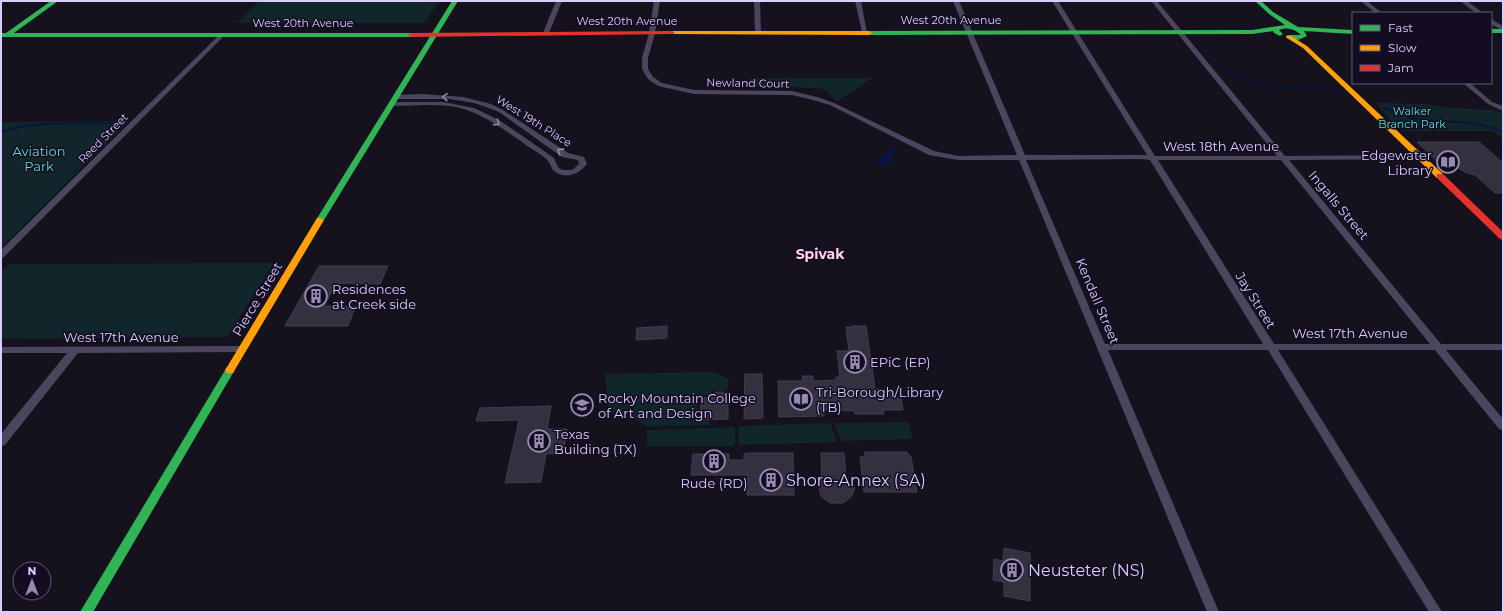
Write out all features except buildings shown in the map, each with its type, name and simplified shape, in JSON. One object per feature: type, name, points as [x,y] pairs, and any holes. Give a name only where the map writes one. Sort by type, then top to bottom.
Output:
[{"type":"street","points":[[3,36],[55,1]]},
{"type":"street","name":"Pierce Street","points":[[86,612],[344,179],[455,1]]},
{"type":"street","points":[[546,33],[559,1]]},
{"type":"street","points":[[652,33],[657,1]]},
{"type":"street","points":[[757,1],[758,32]]},
{"type":"street","points":[[858,1],[865,32]]},
{"type":"street","name":"Kendall Street","points":[[956,1],[1213,612]]},
{"type":"street","name":"Jay Street","points":[[1055,1],[1436,612]]},
{"type":"street","name":"Ingalls Street","points":[[1154,1],[1439,346],[1503,426]]},
{"type":"street","points":[[1258,1],[1271,13],[1299,32],[1305,47]]},
{"type":"street","points":[[1364,1],[1378,12]]},
{"type":"street","points":[[1463,1],[1479,12]]},
{"type":"street","points":[[1271,13],[1278,23],[1281,32],[1305,47],[1503,237]]},
{"type":"street","points":[[1492,22],[1503,30]]},
{"type":"street","points":[[1492,31],[1503,30]]},
{"type":"street","name":"West 20th Avenue","points":[[3,36],[433,35],[758,32],[1281,32]]},
{"type":"street","points":[[1281,32],[1352,32]]},
{"type":"street","points":[[1281,32],[1299,32]]},
{"type":"street","name":"Newland Court","points":[[652,33],[645,58],[645,69],[650,78],[660,85],[694,92],[792,93],[815,98],[832,104],[932,153]]},
{"type":"street","name":"Reed Street","points":[[1,255],[222,35]]},
{"type":"street","points":[[1467,84],[1490,103],[1502,108]]},
{"type":"street","name":"West 19th Place","points":[[453,97],[483,104],[501,111],[565,155],[581,159],[583,164],[578,170],[572,172],[558,171],[554,168],[551,160],[488,117],[473,110],[447,104],[394,100],[453,97]]},
{"type":"street","name":"West 18th Avenue","points":[[932,153],[958,158],[1420,157]]},
{"type":"street","name":"West 17th Avenue","points":[[1102,347],[1503,347]]},
{"type":"street","name":"West 17th Avenue","points":[[1,350],[242,349]]},
{"type":"street","points":[[1,442],[75,350]]},
{"type":"green space","points":[[259,1],[439,1],[425,23],[237,23]]},
{"type":"green space","points":[[750,78],[873,78],[840,100],[835,100],[825,90],[818,88],[750,86]]},
{"type":"green space","name":"Walker Branch Park","points":[[1376,103],[1424,104],[1450,108],[1492,110],[1503,113],[1503,139],[1493,131],[1403,131],[1389,119]]},
{"type":"green space","name":"Aviation Park","points":[[129,121],[1,248],[1,122]]},
{"type":"green space","points":[[274,263],[227,337],[1,339],[1,272],[9,264]]},
{"type":"green space","points":[[714,372],[728,379],[729,382],[727,390],[713,390],[712,395],[698,395],[697,421],[709,421],[710,425],[647,427],[630,415],[609,412],[605,374]]},
{"type":"green space","points":[[908,422],[913,439],[842,441],[834,423]]},
{"type":"green space","points":[[830,423],[837,442],[739,445],[738,426]]},
{"type":"green space","points":[[735,427],[735,446],[647,446],[647,430]]},
{"type":"water","points":[[893,148],[900,151],[892,156],[893,163],[887,167],[873,160]]},
{"type":"waterway","points":[[1213,61],[1226,70],[1256,83],[1340,93]]},
{"type":"waterway","points":[[1384,108],[1420,120],[1474,123],[1503,131]]},
{"type":"waterway","points":[[1,132],[15,128],[43,124],[113,123]]},
{"type":"traffic: fast","points":[[6,36],[55,1]]},
{"type":"traffic: fast","points":[[320,220],[455,1]]},
{"type":"traffic: fast","points":[[1258,1],[1271,13],[1292,27]]},
{"type":"traffic: fast","points":[[1280,34],[1276,32],[1276,29],[1280,27],[1294,28],[1304,34],[1304,36],[1298,38],[1288,37]]},
{"type":"traffic: fast","points":[[869,33],[1252,32],[1276,29]]},
{"type":"traffic: fast","points":[[1298,29],[1352,32]]},
{"type":"traffic: fast","points":[[1492,31],[1503,31]]},
{"type":"traffic: fast","points":[[1,35],[411,35]]},
{"type":"traffic: fast","points":[[86,612],[230,370]]},
{"type":"traffic: slow","points":[[672,33],[869,33]]},
{"type":"traffic: slow","points":[[1289,37],[1305,47],[1440,176]]},
{"type":"traffic: slow","points":[[230,370],[320,220]]},
{"type":"traffic: jam","points":[[411,35],[672,33]]},
{"type":"traffic: jam","points":[[1440,176],[1503,237]]},
{"type":"place","name":"Edgewater Library","points":[[1448,162]]},
{"type":"place","name":"Residences at Creek side","points":[[316,296]]},
{"type":"place","name":"EPiC (EP)","points":[[855,362]]},
{"type":"place","name":"Tri-Borough/Library (TB)","points":[[801,399]]},
{"type":"place","name":"Rocky Mountain College of Art and Design","points":[[582,405]]},
{"type":"place","name":"Texas Building (TX)","points":[[539,441]]},
{"type":"place","name":"Rude (RD)","points":[[714,461]]},
{"type":"place","name":"Shore-Annex (SA)","points":[[771,480]]},
{"type":"place","name":"Neusteter (NS)","points":[[1012,570]]},
{"type":"district","name":"Spivak","points":[[820,254]]}]
